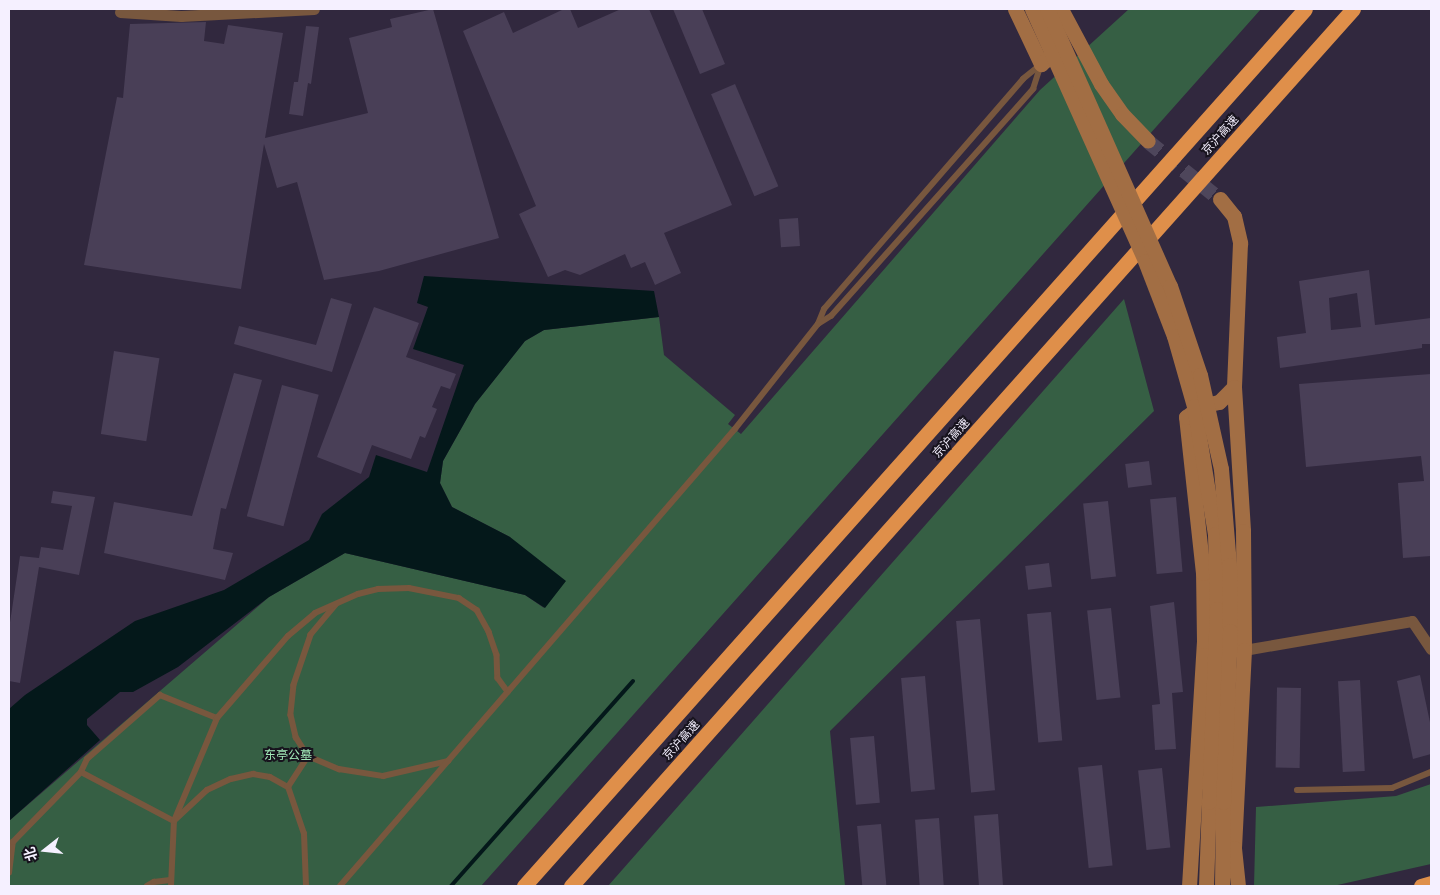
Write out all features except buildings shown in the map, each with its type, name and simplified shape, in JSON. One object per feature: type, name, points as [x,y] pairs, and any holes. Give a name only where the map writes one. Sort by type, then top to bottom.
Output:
[{"type":"highway","name":"京沪高速","points":[[524,886],[1305,9]]},
{"type":"highway","name":"京沪高速","points":[[571,886],[1353,9]]},
{"type":"highway","points":[[1421,886],[1431,883]]},
{"type":"main road","points":[[1015,9],[1041,64],[1074,36]]},
{"type":"main road","points":[[1032,9],[1145,261],[1174,336],[1194,406],[1215,534],[1217,609],[1216,802],[1222,886]]},
{"type":"main road","points":[[1047,9],[1170,286],[1200,375],[1221,469],[1229,565],[1230,631],[1216,802],[1206,886]]},
{"type":"main road","points":[[1061,9],[1074,36],[1117,107],[1148,140]]},
{"type":"main road","points":[[1220,199],[1234,216],[1240,243],[1234,387],[1243,531],[1244,650],[1234,848],[1238,886]]},
{"type":"main road","points":[[1189,886],[1204,641],[1203,572],[1186,417],[1202,406],[1219,402],[1234,387]]},
{"type":"street","points":[[120,12],[181,16],[314,9]]},
{"type":"street","points":[[1244,650],[1412,621],[1431,649]]},
{"type":"lane","points":[[818,324],[831,316],[1033,89],[1041,64]]},
{"type":"lane","points":[[340,886],[735,429],[818,324],[824,309],[1024,79],[1041,64]]},
{"type":"lane","points":[[147,886],[154,882],[170,883],[176,840],[174,820],[217,718],[288,636],[315,613],[337,603],[378,589],[409,588],[459,598],[477,610],[489,632],[496,655],[498,678],[508,692]]},
{"type":"lane","points":[[337,603],[311,635],[294,686],[291,715],[296,737],[308,756],[339,769],[383,776],[448,761]]},
{"type":"lane","points":[[9,873],[13,842],[80,772],[87,759],[160,695],[217,718]]},
{"type":"lane","points":[[288,786],[308,756]]},
{"type":"lane","points":[[80,772],[174,820]]},
{"type":"lane","points":[[1297,790],[1392,788],[1431,772]]},
{"type":"lane","points":[[174,820],[207,790],[231,779],[252,774],[270,777],[288,786],[304,834],[306,886]]},
{"type":"green space","name":"东亭公墓","points":[[1129,9],[1261,9],[481,886],[9,886],[9,821],[269,597],[345,553],[525,595],[544,608],[510,537],[452,507],[440,483],[443,461],[475,404],[525,341],[544,330],[659,317],[664,355],[735,415],[728,424],[741,434],[1040,90]]},
{"type":"green space","points":[[1124,299],[1154,411],[830,731],[845,886],[608,886]]},
{"type":"green space","points":[[1431,784],[1431,864],[1333,886],[1254,886],[1256,807],[1396,796]]},
{"type":"shaded area","points":[[424,276],[654,291],[659,317],[544,330],[525,341],[475,404],[443,461],[440,483],[452,507],[510,537],[566,581],[545,608],[525,595],[345,553],[269,597],[178,667],[133,692],[120,692],[87,719],[87,725],[100,740],[9,821],[9,709],[25,695],[135,621],[224,590],[309,540],[322,514],[369,477],[376,455],[427,472],[464,365],[413,349],[428,307],[417,303]]},
{"type":"waterway","points":[[451,886],[633,681]]},
{"type":"tunnel","points":[[1148,141],[1220,199]]}]
